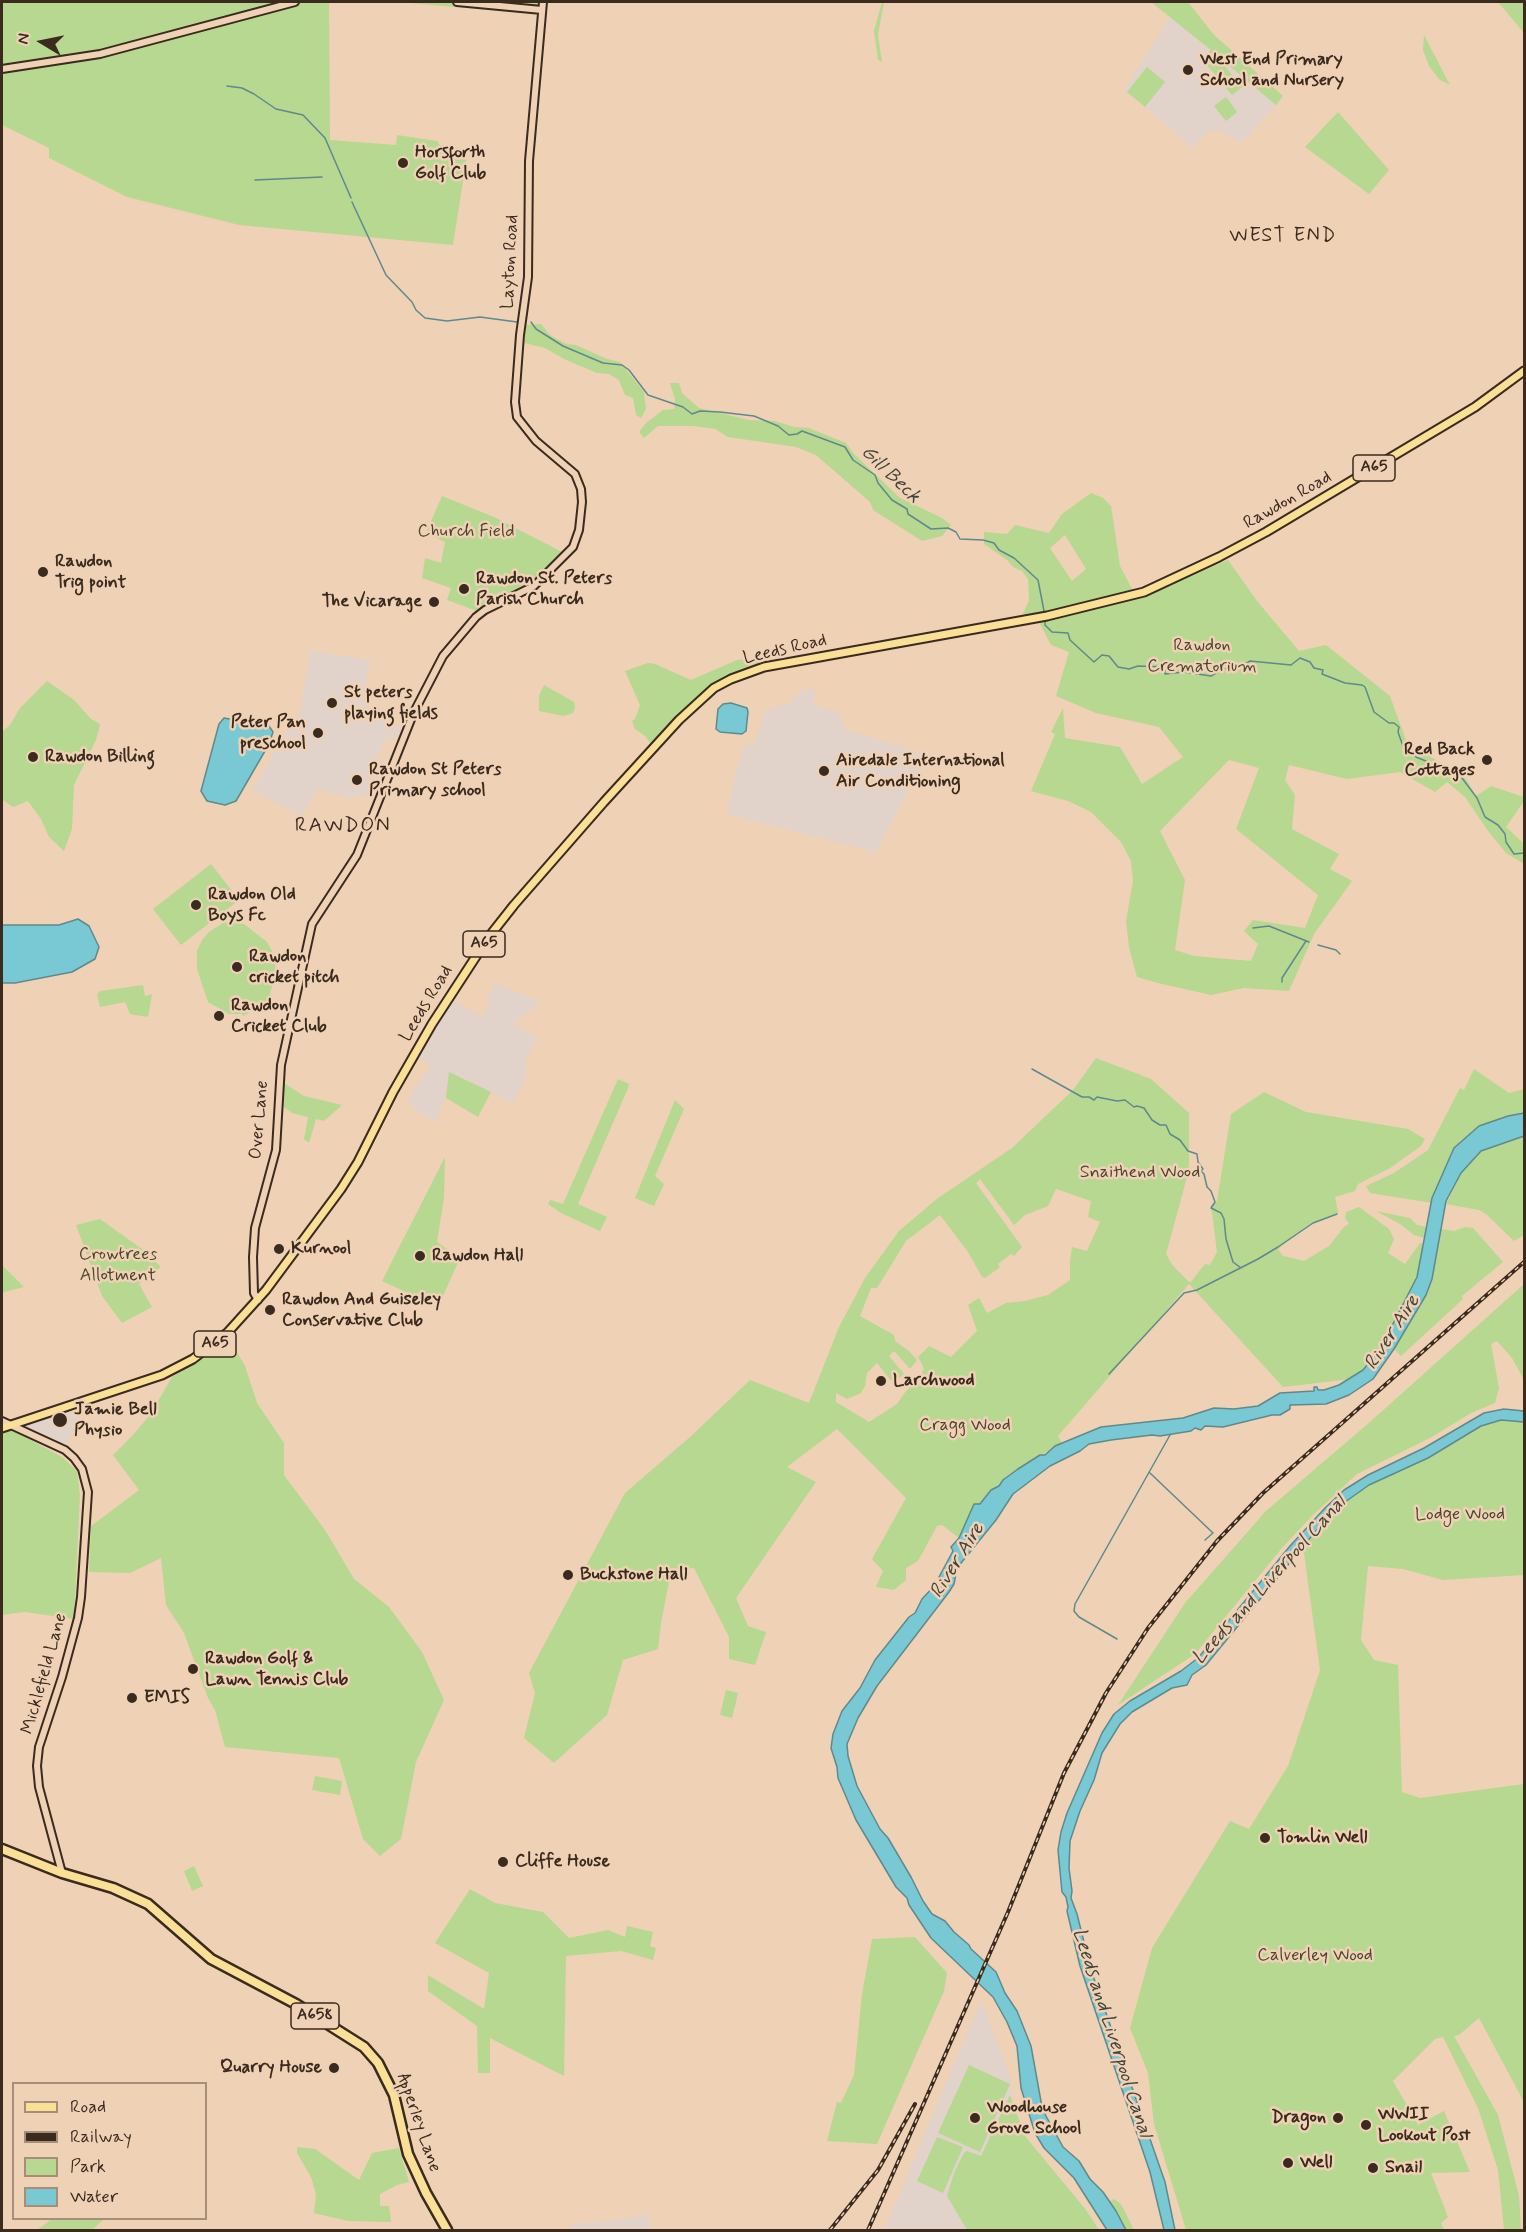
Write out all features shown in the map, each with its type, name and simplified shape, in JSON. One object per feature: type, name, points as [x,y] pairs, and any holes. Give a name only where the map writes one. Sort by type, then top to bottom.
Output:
[{"type":"highway","name":"Apperley Lane","points":[[2,1849],[62,1873],[118,1890],[148,1904],[211,1959],[296,2004],[364,2047],[378,2063],[394,2095],[408,2154],[447,2230]]},
{"type":"main road","name":"Rawdon Road","points":[[1047,616],[1144,592],[1219,557],[1266,532],[1452,421],[1492,396],[1524,371]]},
{"type":"main road","name":"Leeds Road","points":[[11,1424],[162,1376],[215,1344],[258,1300],[341,1189],[358,1162],[393,1092],[432,1024],[488,938],[556,856],[692,707],[714,688],[764,667],[1047,616]]},
{"type":"main road","name":"A65","points":[[2,1428],[11,1424]]},
{"type":"street","points":[[2,69],[100,54],[295,2]]},
{"type":"street","points":[[457,2],[542,10]]},
{"type":"street","name":"Layton Road","points":[[543,2],[529,161],[528,277],[518,355],[515,402],[517,417],[523,425],[536,441],[572,470],[581,489]]},
{"type":"street","name":"Over Lane","points":[[258,1300],[254,1293],[255,1228],[276,1150],[281,1065],[312,924],[357,855],[414,712],[443,656],[476,617],[485,610],[508,601],[534,586],[573,547],[581,515],[581,489]]},
{"type":"street","points":[[30,1432],[28,1425],[31,1417]]},
{"type":"street","name":"Micklefield Lane","points":[[2,1421],[57,1445],[74,1458],[84,1475],[88,1492],[78,1618],[39,1748],[38,1759],[39,1787],[62,1873]]},
{"type":"street","name":"Micklefield Lane","points":[[59,1862],[72,1876]]},
{"type":"shaded area","name":"West End Primary School and Nursery","points":[[1170,17],[1280,101],[1242,143],[1218,130],[1207,131],[1194,148],[1124,90]]},
{"type":"shaded area","points":[[310,651],[370,660],[363,702],[378,716],[403,729],[394,740],[387,738],[376,759],[389,764],[376,796],[367,793],[359,797],[354,796],[353,799],[317,789],[302,816],[252,790],[301,709]]},
{"type":"shaded area","name":"Airedale International Air Conditioning","points":[[811,686],[818,694],[813,698],[813,705],[837,711],[847,730],[927,754],[876,852],[726,814],[743,746],[755,744],[763,714],[775,706],[788,705],[802,689],[806,692]]},
{"type":"shaded area","points":[[495,983],[539,1001],[536,1006],[512,1024],[537,1037],[526,1060],[526,1077],[513,1103],[449,1072],[445,1101],[443,1101],[436,1123],[414,1109],[407,1100],[428,1072],[429,1065],[434,1065],[418,1058],[453,998],[456,1003],[482,1016],[490,1003],[486,1001]]},
{"type":"shaded area","points":[[72,1408],[73,1414],[80,1417],[66,1445],[52,1438],[2,1427],[2,1418],[18,1424]]},
{"type":"shaded area","name":"Woodhouse Grove School","points":[[981,2000],[1010,2075],[1014,2108],[1025,2136],[1086,2210],[1099,2230],[884,2230]]},
{"type":"shaded area","points":[[648,2214],[651,2230],[569,2230],[571,2224],[610,2221]]},
{"type":"green space","points":[[2,2],[329,2],[330,140],[396,145],[397,135],[437,141],[440,145],[468,149],[453,245],[239,225],[127,197],[49,158],[49,148],[2,125]]},
{"type":"green space","points":[[362,2],[538,2],[534,14],[409,3]]},
{"type":"green space","points":[[882,2],[884,2],[878,35],[882,62],[878,60],[874,31]]},
{"type":"green space","points":[[1151,2],[1188,2],[1214,35],[1283,96],[1276,105],[1214,53],[1242,87],[1232,95],[1201,58],[1211,50]]},
{"type":"green space","points":[[1498,2],[1524,2],[1524,33]]},
{"type":"green space","points":[[1424,35],[1450,85],[1439,79],[1429,66],[1423,50]]},
{"type":"green space","points":[[1147,67],[1165,82],[1145,107],[1127,92]]},
{"type":"green space","points":[[1226,97],[1237,112],[1226,121],[1214,106]]},
{"type":"green space","points":[[1338,112],[1389,170],[1369,194],[1305,147]]},
{"type":"green space","points":[[541,324],[550,335],[566,344],[576,345],[607,359],[620,362],[644,392],[646,409],[641,418],[636,415],[633,398],[625,395],[619,380],[609,374],[597,373],[564,359],[545,348],[524,343],[526,325]]},
{"type":"green space","points":[[670,383],[679,383],[682,393],[699,408],[749,420],[775,421],[794,427],[809,428],[846,443],[853,453],[900,498],[942,518],[951,525],[942,536],[922,541],[873,510],[870,502],[816,455],[796,447],[728,437],[715,429],[694,426],[658,426],[644,438],[639,432],[646,423],[663,410],[674,409],[675,399]]},
{"type":"green space","name":"Rawdon Crematorium","points":[[1091,493],[1103,498],[1111,506],[1120,566],[1131,587],[1141,597],[1228,560],[1257,601],[1299,651],[1326,645],[1390,696],[1407,743],[1466,779],[1476,796],[1491,786],[1524,797],[1524,801],[1506,827],[1524,844],[1524,864],[1506,853],[1465,797],[1447,782],[1435,792],[1400,772],[1347,779],[1289,765],[1285,780],[1295,795],[1292,829],[1339,854],[1330,869],[1352,881],[1314,934],[1289,991],[1244,988],[1211,995],[1137,977],[1129,947],[1126,921],[1133,881],[1131,861],[1121,842],[1091,812],[1068,801],[1031,791],[1055,734],[1051,732],[1063,708],[1065,738],[1120,747],[1142,784],[1183,757],[1159,727],[1096,713],[1056,696],[1069,652],[1051,645],[1039,622],[1023,614],[1029,600],[1028,579],[1022,571],[1013,567],[984,544],[984,532],[1007,534],[1015,525],[1049,533],[1062,514]],"holes":[[[1065,535],[1086,569],[1072,581],[1050,548]],[[1229,760],[1259,768],[1236,829],[1318,895],[1305,928],[1253,920],[1244,931],[1258,944],[1251,961],[1194,956],[1175,950],[1185,880],[1160,831]]]},
{"type":"green space","name":"Church Field","points":[[442,496],[494,517],[562,552],[535,581],[477,611],[447,600],[451,588],[422,578],[425,558],[441,563],[445,542],[426,533]]},
{"type":"green space","points":[[771,656],[771,662],[747,668],[722,680],[701,694],[680,712],[651,744],[635,729],[632,721],[640,705],[625,671],[648,663],[691,680],[737,660]]},
{"type":"green space","points":[[47,681],[74,700],[91,719],[100,724],[96,740],[74,785],[72,829],[64,851],[49,837],[41,819],[28,801],[13,807],[3,800],[2,794],[2,732],[10,725],[20,708]]},
{"type":"green space","points":[[544,685],[574,702],[573,713],[564,716],[539,711],[539,696]]},
{"type":"green space","name":"Rawdon Old Boys Fc","points":[[211,864],[239,900],[181,945],[153,909]]},
{"type":"green space","name":"Rawdon cricket pitch","points":[[226,921],[227,924],[230,922],[244,924],[267,942],[275,957],[276,977],[270,992],[271,997],[262,1006],[243,1016],[242,1014],[229,1014],[208,1002],[197,969],[197,951],[202,940],[209,932]]},
{"type":"green space","points":[[143,985],[145,996],[152,994],[148,1017],[130,1014],[125,1002],[100,1007],[97,994],[100,991]]},
{"type":"green space","points":[[1096,1058],[1151,1079],[1189,1113],[1189,1170],[1166,1254],[1173,1266],[1190,1283],[1205,1264],[1210,1265],[1217,1252],[1211,1205],[1217,1201],[1231,1114],[1264,1092],[1306,1112],[1408,1129],[1425,1139],[1421,1146],[1390,1168],[1358,1184],[1355,1191],[1335,1197],[1338,1213],[1310,1224],[1278,1249],[1283,1256],[1304,1261],[1329,1246],[1349,1224],[1345,1218],[1346,1212],[1359,1207],[1389,1229],[1394,1239],[1388,1253],[1405,1264],[1420,1243],[1424,1244],[1417,1277],[1373,1360],[1351,1379],[1283,1387],[1189,1284],[1058,1436],[1062,1443],[1018,1469],[991,1490],[959,1538],[942,1525],[937,1526],[918,1561],[906,1568],[906,1580],[894,1590],[876,1587],[883,1571],[872,1559],[906,1498],[837,1429],[787,1467],[816,1482],[736,1598],[748,1626],[766,1632],[755,1665],[729,1659],[729,1637],[694,1568],[671,1571],[658,1649],[623,1660],[607,1715],[554,1763],[524,1738],[535,1693],[529,1673],[625,1493],[690,1437],[750,1380],[809,1403],[839,1327],[865,1278],[899,1231],[938,1198],[1012,1148],[1073,1090]],"holes":[[[980,1179],[1014,1225],[1025,1215],[1048,1206],[1056,1189],[1091,1201],[1088,1217],[1100,1222],[1087,1251],[1072,1247],[1070,1280],[1048,1295],[1006,1303],[987,1313],[979,1298],[968,1305],[977,1331],[951,1357],[929,1346],[918,1357],[924,1368],[918,1381],[906,1391],[897,1404],[869,1422],[836,1402],[836,1393],[847,1399],[861,1393],[865,1386],[867,1373],[877,1363],[893,1383],[904,1374],[889,1356],[894,1351],[910,1369],[917,1360],[895,1341],[894,1335],[860,1316],[871,1288],[877,1288],[906,1241],[940,1215],[968,1252],[982,1277],[985,1278],[1000,1267],[998,1264],[1011,1254],[1014,1256],[1022,1247],[976,1183]]]},
{"type":"green space","points":[[1474,1069],[1509,1093],[1524,1089],[1524,1113],[1508,1116],[1472,1131],[1460,1141],[1450,1156],[1432,1203],[1370,1193],[1366,1186],[1394,1173],[1428,1150],[1460,1088],[1464,1090]]},
{"type":"green space","points":[[449,1072],[491,1092],[478,1117],[446,1098]]},
{"type":"green space","points":[[618,1079],[629,1084],[628,1088],[578,1204],[607,1217],[600,1231],[561,1213],[548,1204],[550,1200],[563,1204]]},
{"type":"green space","points":[[284,1083],[304,1096],[342,1105],[324,1121],[316,1119],[309,1143],[304,1139],[308,1117],[292,1113],[283,1106]]},
{"type":"green space","points":[[675,1100],[684,1109],[655,1176],[664,1184],[654,1206],[635,1198]]},
{"type":"green space","points":[[1524,1136],[1524,1235],[1514,1241],[1479,1210],[1446,1204],[1461,1173],[1473,1157],[1481,1151]]},
{"type":"green space","points":[[445,1157],[444,1198],[437,1242],[460,1258],[438,1307],[382,1281]]},
{"type":"green space","points":[[1376,1211],[1410,1218],[1417,1225],[1427,1227],[1425,1238],[1414,1235],[1400,1224]]},
{"type":"green space","name":"Crowtrees Allotment","points":[[100,1219],[142,1249],[161,1267],[139,1284],[152,1307],[122,1323],[102,1296],[76,1225]]},
{"type":"green space","points":[[1465,1227],[1473,1228],[1503,1262],[1462,1296],[1463,1299],[1401,1356],[1394,1349],[1426,1295],[1432,1279],[1441,1229],[1454,1231]]},
{"type":"green space","points":[[2,1265],[24,1287],[4,1292],[2,1295]]},
{"type":"green space","points":[[1524,1284],[1524,1380],[1512,1358],[1497,1341],[1491,1344],[1499,1388],[1495,1403],[1471,1413],[1430,1438],[1357,1474],[1282,1548],[1195,1654],[1118,1705],[1185,1603],[1266,1511],[1370,1422]]},
{"type":"green space","points":[[229,1339],[245,1366],[257,1403],[284,1443],[284,1475],[325,1530],[354,1579],[389,1607],[422,1652],[444,1700],[416,1762],[401,1839],[380,1856],[363,1839],[339,1758],[225,1747],[215,1710],[208,1698],[184,1633],[166,1605],[161,1558],[130,1573],[89,1572],[91,1526],[139,1490],[113,1455],[150,1415],[172,1377]]},
{"type":"green space","name":"Calverley Wood","points":[[1501,1420],[1524,1422],[1524,1575],[1443,1580],[1403,1569],[1368,1566],[1361,1640],[1374,1660],[1398,1665],[1402,1792],[1420,1798],[1524,1784],[1524,2102],[1479,2018],[1459,2035],[1454,2036],[1498,2115],[1519,2196],[1521,2230],[1504,2230],[1498,2170],[1478,2108],[1443,2037],[1435,2039],[1393,2081],[1418,2125],[1444,2111],[1470,2172],[1431,2173],[1448,2217],[1441,2223],[1444,2230],[1186,2230],[1154,2124],[1148,2073],[1130,2028],[1152,1948],[1230,1821],[1249,1829],[1288,1766],[1320,1670],[1303,1546],[1338,1507],[1369,1485],[1428,1458],[1481,1426]]},
{"type":"green space","points":[[12,1430],[62,1457],[77,1471],[80,1495],[74,1619],[25,1612],[2,1615],[2,1433]]},
{"type":"green space","points":[[726,1690],[738,1693],[732,1718],[720,1715]]},
{"type":"green space","points":[[315,1776],[342,1781],[340,1795],[312,1790]]},
{"type":"green space","points":[[194,1866],[203,1886],[192,1891],[184,1871]]},
{"type":"green space","points":[[470,1889],[495,1903],[543,1912],[569,1938],[608,1930],[625,1937],[627,1926],[653,1932],[650,1946],[656,1948],[653,1960],[621,1951],[566,1956],[564,2076],[490,2038],[490,2073],[478,2073],[477,2026],[428,1991],[428,1975],[484,2009],[489,1973],[435,1943]]},
{"type":"green space","points":[[915,1937],[947,1973],[944,1991],[877,2144],[827,2141],[837,2102],[841,2103],[854,2075],[862,1994],[872,1939]]},
{"type":"green space","points":[[969,2065],[1010,2084],[980,2152],[938,2133]]},
{"type":"green space","points":[[1010,2095],[1025,2136],[1086,2210],[1099,2230],[967,2230],[947,2196],[954,2173],[967,2151],[981,2156]]},
{"type":"green space","points":[[937,2137],[963,2147],[943,2193],[917,2181]]},
{"type":"green space","points":[[297,2147],[315,2149],[359,2180],[372,2153],[399,2148],[409,2182],[397,2185],[380,2194],[380,2206],[389,2206],[391,2222],[348,2221],[314,2213],[316,2194],[311,2177],[297,2153]]},
{"type":"green space","points":[[1114,2199],[1121,2204],[1134,2230],[1126,2230],[1109,2202]]},
{"type":"green space","points":[[51,2220],[103,2220],[92,2230],[37,2230]]},
{"type":"water","points":[[731,703],[747,708],[746,731],[742,734],[720,732],[716,729],[718,709],[723,704]]},
{"type":"water","points":[[224,718],[269,726],[273,732],[269,744],[236,801],[225,805],[207,801],[201,791],[219,724]]},
{"type":"water","points":[[78,919],[89,926],[99,947],[95,959],[72,972],[15,983],[2,983],[2,925],[59,925]]},
{"type":"water","name":"River Aire","points":[[1524,1113],[1524,1136],[1481,1151],[1461,1173],[1446,1201],[1432,1279],[1426,1295],[1373,1379],[1349,1395],[1326,1404],[1290,1405],[1290,1409],[1280,1415],[1223,1427],[1205,1426],[1201,1430],[1195,1428],[1191,1431],[1160,1436],[1152,1435],[1089,1444],[1050,1466],[1013,1494],[996,1520],[957,1568],[954,1584],[949,1592],[877,1686],[858,1718],[847,1744],[848,1756],[857,1786],[923,1901],[932,1914],[945,1921],[996,1972],[1005,1993],[1017,2011],[1031,2046],[1042,2107],[1046,2116],[1063,2147],[1079,2161],[1090,2179],[1103,2192],[1126,2230],[1107,2230],[1074,2178],[1044,2148],[1035,2133],[1021,2088],[1017,2046],[993,1997],[931,1938],[909,1905],[907,1898],[896,1887],[856,1820],[838,1778],[831,1748],[833,1734],[842,1711],[860,1688],[875,1660],[909,1617],[915,1613],[922,1599],[939,1581],[953,1551],[951,1547],[959,1538],[974,1504],[980,1504],[991,1490],[1018,1469],[1040,1455],[1045,1455],[1055,1446],[1101,1427],[1183,1418],[1214,1408],[1234,1409],[1258,1406],[1280,1393],[1314,1391],[1314,1387],[1324,1390],[1339,1385],[1363,1370],[1379,1351],[1417,1277],[1432,1198],[1454,1148],[1479,1126]]},
{"type":"water","name":"Leeds and Liverpool Canal","points":[[1504,1409],[1524,1411],[1524,1422],[1501,1420],[1481,1426],[1428,1458],[1369,1485],[1338,1507],[1206,1665],[1192,1675],[1187,1685],[1172,1688],[1132,1712],[1120,1724],[1102,1753],[1070,1841],[1071,1898],[1091,1970],[1165,2182],[1175,2230],[1164,2230],[1150,2172],[1080,1966],[1067,1911],[1066,1897],[1062,1892],[1058,1850],[1067,1813],[1102,1733],[1114,1714],[1130,1701],[1181,1671],[1198,1658],[1290,1546],[1344,1490],[1484,1413]]},
{"type":"waterway","name":"Gill Beck","points":[[227,86],[242,88],[276,109],[303,115],[325,138],[351,198]]},
{"type":"waterway","points":[[255,180],[322,177]]},
{"type":"waterway","name":"Gill Beck","points":[[352,202],[386,275],[425,318],[447,321],[480,317],[517,322]]},
{"type":"waterway","name":"Gill Beck","points":[[531,322],[536,329],[563,346],[603,363],[622,365],[629,370],[648,395],[683,407],[692,414],[700,411],[754,416],[778,426],[789,435],[802,431],[845,447],[853,460],[875,475],[878,483],[892,500],[907,509],[908,514],[931,529],[948,528],[956,532],[960,539],[994,543],[999,550],[1014,558],[1038,580],[1044,611]]},
{"type":"waterway","name":"Gill Beck","points":[[1045,621],[1045,625],[1052,632],[1068,633],[1070,640],[1094,662],[1102,655],[1109,656],[1118,667],[1129,669],[1138,666],[1165,667],[1165,674],[1184,672],[1211,676],[1223,669],[1242,666],[1250,661],[1291,665],[1300,658],[1310,662],[1314,668],[1323,670],[1322,674],[1345,683],[1362,685],[1365,687],[1374,712],[1399,727],[1398,732],[1404,749],[1438,766],[1441,771],[1449,775],[1459,774],[1477,798],[1485,817],[1498,825],[1505,834],[1506,842],[1514,854],[1524,853]]},
{"type":"waterway","points":[[1253,928],[1269,926],[1309,942]]},
{"type":"waterway","points":[[1282,982],[1282,978],[1306,941]]},
{"type":"waterway","points":[[1318,945],[1336,950],[1340,954]]},
{"type":"waterway","points":[[1032,1069],[1082,1097],[1094,1100],[1097,1097],[1117,1101],[1125,1100],[1134,1107],[1144,1108],[1152,1120],[1160,1125],[1166,1125],[1170,1134],[1180,1140],[1188,1151],[1197,1154],[1198,1162],[1203,1169],[1201,1171],[1215,1202],[1211,1208],[1221,1213],[1233,1262],[1241,1268]]},
{"type":"waterway","points":[[1109,1374],[1184,1293],[1197,1290],[1258,1259],[1313,1223],[1337,1214]]},
{"type":"waterway","points":[[1117,1639],[1079,1617],[1074,1611],[1075,1604],[1170,1435]]},
{"type":"waterway","points":[[1150,1473],[1213,1533],[1205,1540]]},
{"type":"railway","points":[[868,2230],[1008,1912],[1064,1773],[1106,1693],[1148,1628],[1217,1541],[1263,1493],[1524,1262]]},
{"type":"railway","points":[[830,2230],[878,2170],[915,2104]]},
{"type":"place","name":"West End Primary School and Nursery","points":[[1188,70]]},
{"type":"place","name":"Horsforth Golf Club","points":[[403,163]]},
{"type":"place","name":"Rawdon Trig point","points":[[43,572]]},
{"type":"place","name":"Rawdon St. Peters Parish Church","points":[[464,589]]},
{"type":"place","name":"The Vicarage","points":[[434,602]]},
{"type":"place","name":"St peters playing fields","points":[[332,703]]},
{"type":"place","name":"Peter Pan preschool","points":[[318,733]]},
{"type":"place","name":"Rawdon Billing","points":[[33,757]]},
{"type":"place","name":"Red Back Cottages","points":[[1487,760]]},
{"type":"place","name":"Airedale International Air Conditioning","points":[[824,771]]},
{"type":"place","name":"Rawdon St Peters Primary school","points":[[357,780]]},
{"type":"place","name":"Rawdon Old Boys Fc","points":[[196,905]]},
{"type":"place","name":"Rawdon cricket pitch","points":[[237,967]]},
{"type":"place","name":"Rawdon Cricket Club","points":[[219,1016]]},
{"type":"place","name":"Kurnool","points":[[279,1249]]},
{"type":"place","name":"Rawdon Hall","points":[[420,1256]]},
{"type":"place","name":"Rawdon And Guiseley Conservative Club","points":[[270,1310]]},
{"type":"place","name":"Larchwood","points":[[881,1381]]},
{"type":"place","name":"Jamie Bell Physio","points":[[60,1420]]},
{"type":"place","name":"Buckstone Hall","points":[[568,1575]]},
{"type":"place","name":"Rawdon Golf & Lawn Tennis Club","points":[[193,1669]]},
{"type":"place","name":"EMIS","points":[[132,1698]]},
{"type":"place","name":"Tomlin Well","points":[[1265,1838]]},
{"type":"place","name":"Cliffe House","points":[[503,1862]]},
{"type":"place","name":"Quarry House","points":[[334,2068]]},
{"type":"place","name":"Woodhouse Grove School","points":[[975,2118]]},
{"type":"place","name":"Dragon","points":[[1338,2118]]},
{"type":"place","name":"WWII Lookout Post","points":[[1366,2125]]},
{"type":"place","name":"Well","points":[[1288,2163]]},
{"type":"place","name":"Snail","points":[[1373,2168]]},
{"type":"district","name":"WEST END","points":[[1283,237]]},
{"type":"district","name":"RAWDON","points":[[343,827]]},
{"type":"park label","name":"Snaithend Wood","points":[[1140,1173]]},
{"type":"park label","name":"Cragg Wood","points":[[965,1426]]},
{"type":"park label","name":"Lodge Wood","points":[[1460,1515]]}]
